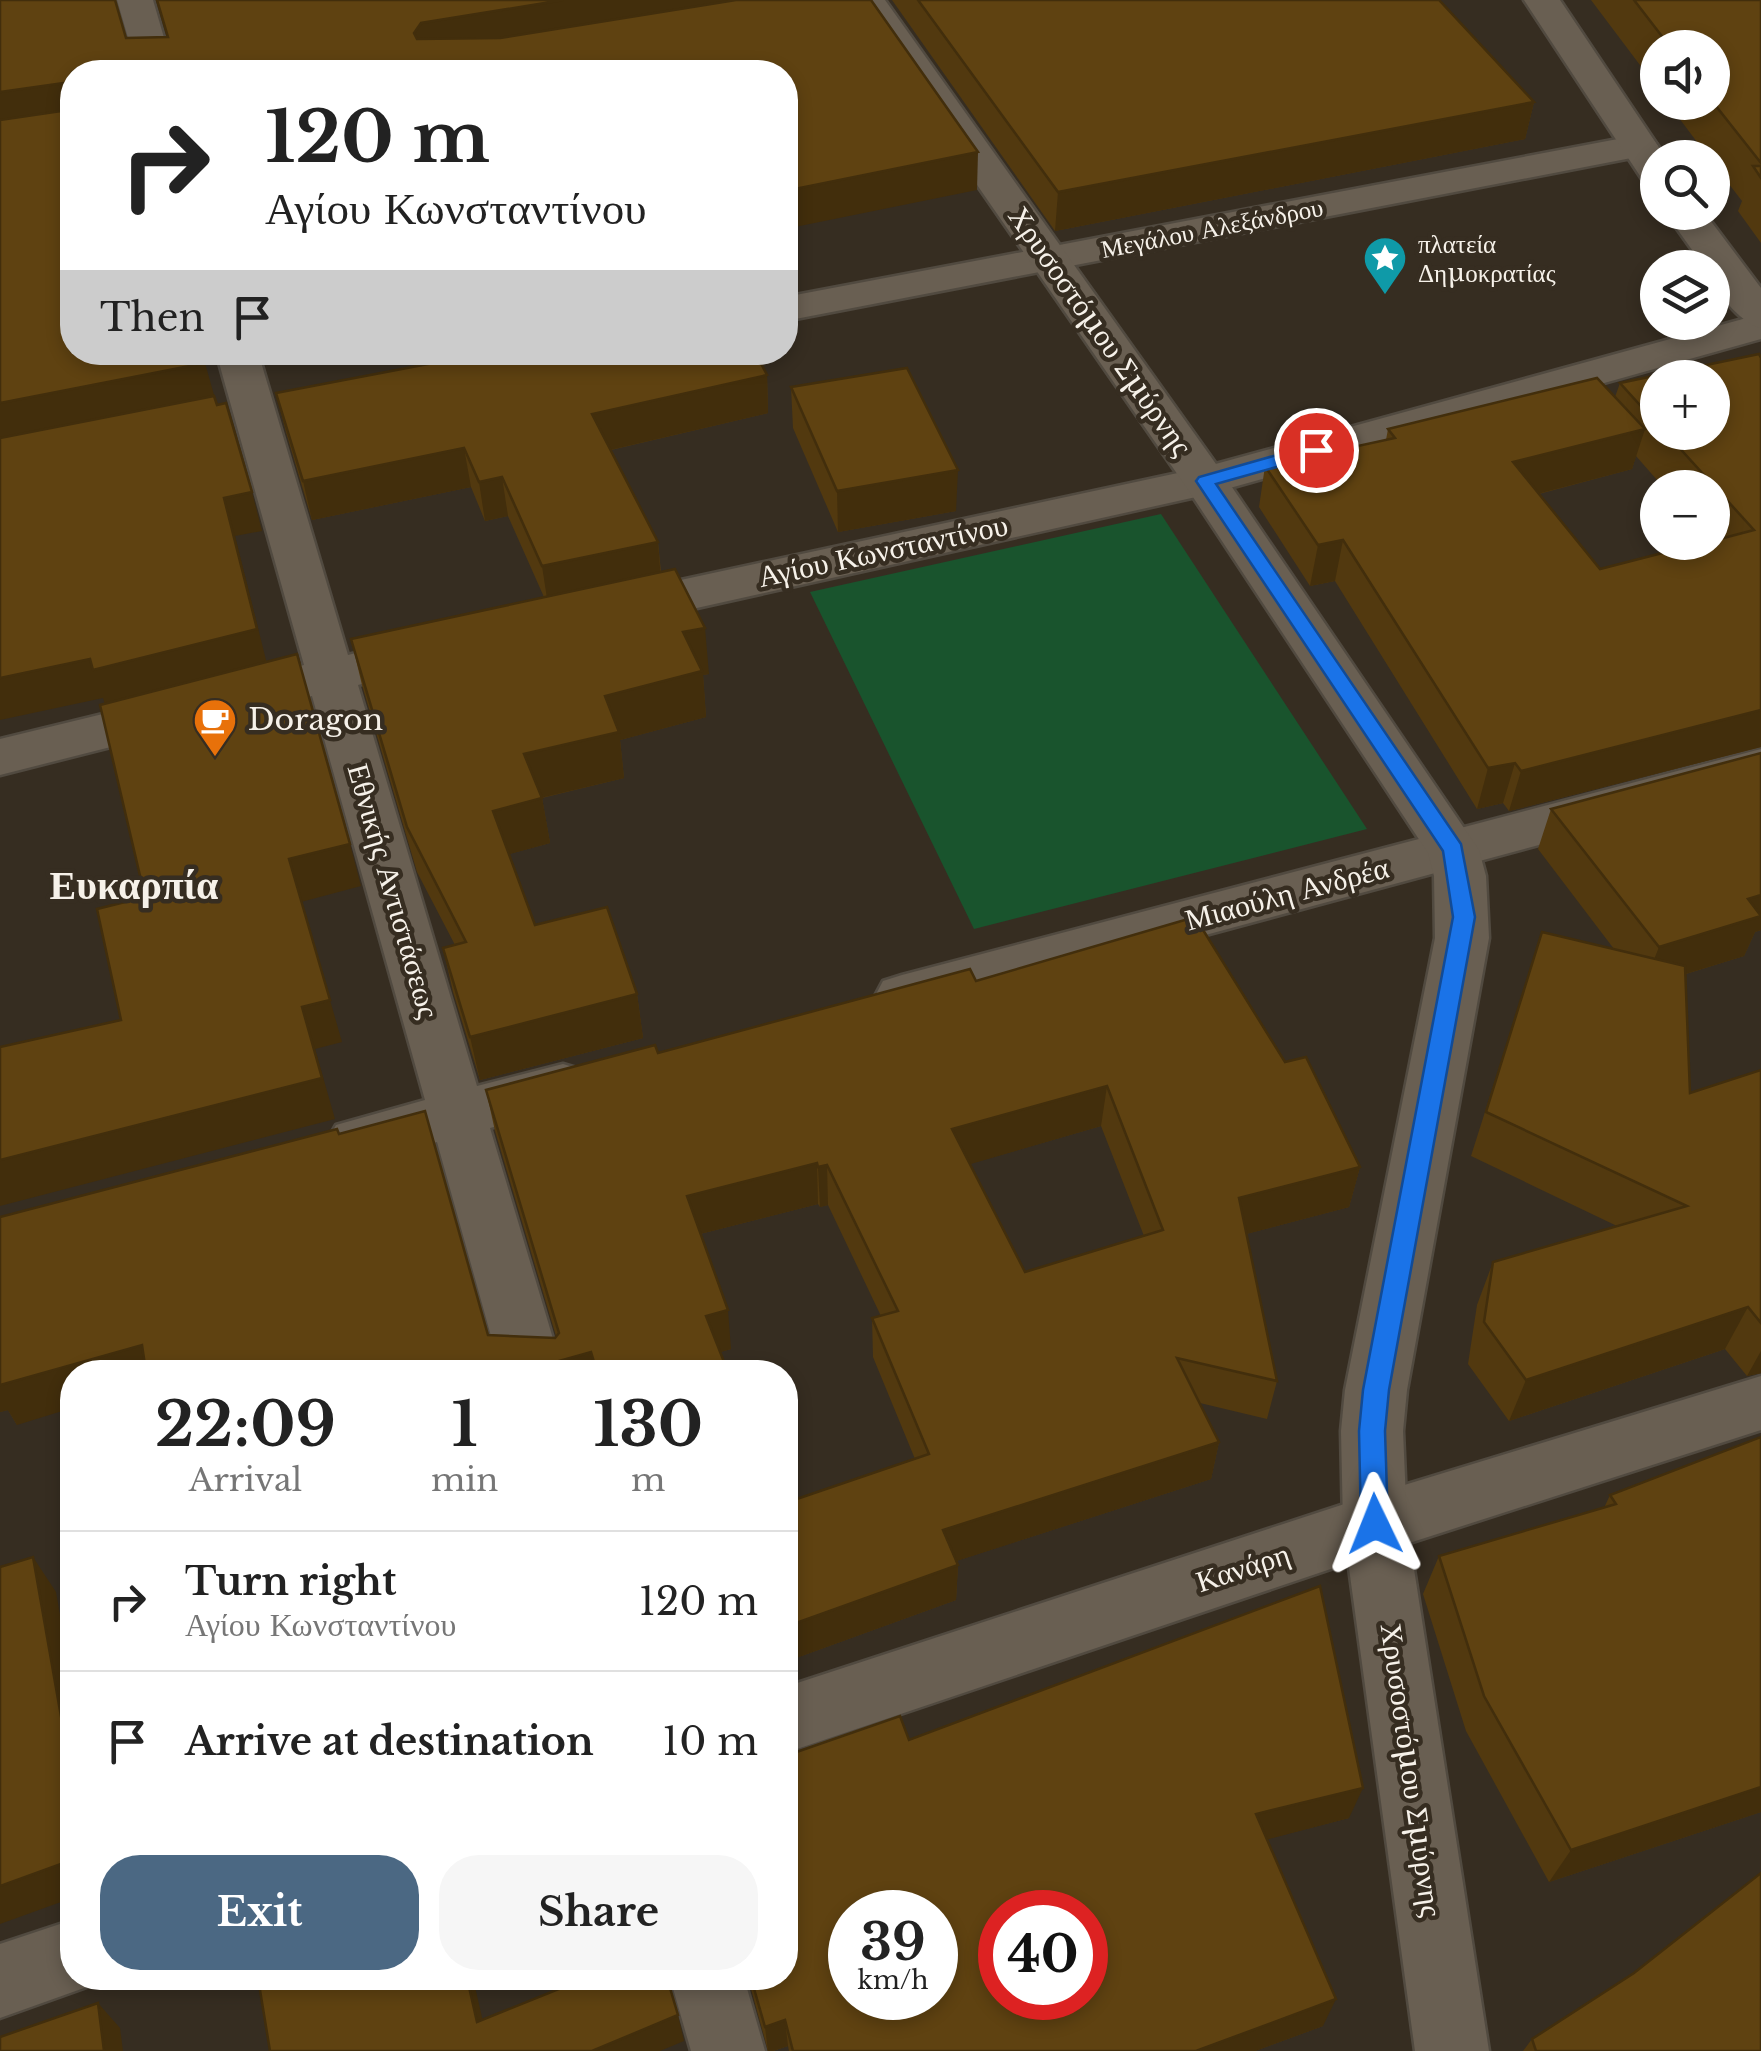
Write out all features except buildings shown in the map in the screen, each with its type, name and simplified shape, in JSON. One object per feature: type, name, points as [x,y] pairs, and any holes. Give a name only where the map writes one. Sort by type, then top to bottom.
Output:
[{"type":"street","points":[[135,0],[152,60]]},
{"type":"street","points":[[1542,0],[1640,148]]},
{"type":"street","name":"Χρυσοστόμου Σμύρνης","points":[[860,2],[1049,258],[1454,850],[1460,876],[1462,938],[1376,1390],[1372,1431],[1375,1524],[1452,2051]]},
{"type":"street","name":"Μεγάλου Αλεξάνδρου","points":[[798,306],[1049,258],[1640,161]]},
{"type":"street","points":[[1697,230],[1761,316]]},
{"type":"street","name":"Αγίου Κωνσταντίνου","points":[[583,617],[1205,481],[1761,326]]},
{"type":"street","name":"Εθνικής Αντιστάσεως","points":[[241,365],[529,1360]]},
{"type":"street","points":[[0,757],[330,672],[466,643]]},
{"type":"street","name":"Μιαούλη Ανδρέα","points":[[860,1008],[1761,766]]},
{"type":"street","points":[[305,1154],[611,1074]]},
{"type":"street","name":"Κανάρη","points":[[798,1716],[1375,1524],[1761,1403]]},
{"type":"street","points":[[0,1981],[60,1961]]},
{"type":"street","points":[[710,1990],[728,2051]]},
{"type":"green space","points":[[1161,514],[1367,829],[974,929],[810,592]]},
{"type":"place","name":"πλατεία Δημοκρατίας","points":[[1385,296]]},
{"type":"place","name":"Doragon","points":[[215,758]]},
{"type":"district","name":"Ευκαρπία","points":[[134,885]]},
{"type":"route","points":[[1316,450],[1205,481],[1454,850],[1464,917],[1376,1390],[1372,1431],[1375,1524]]}]
